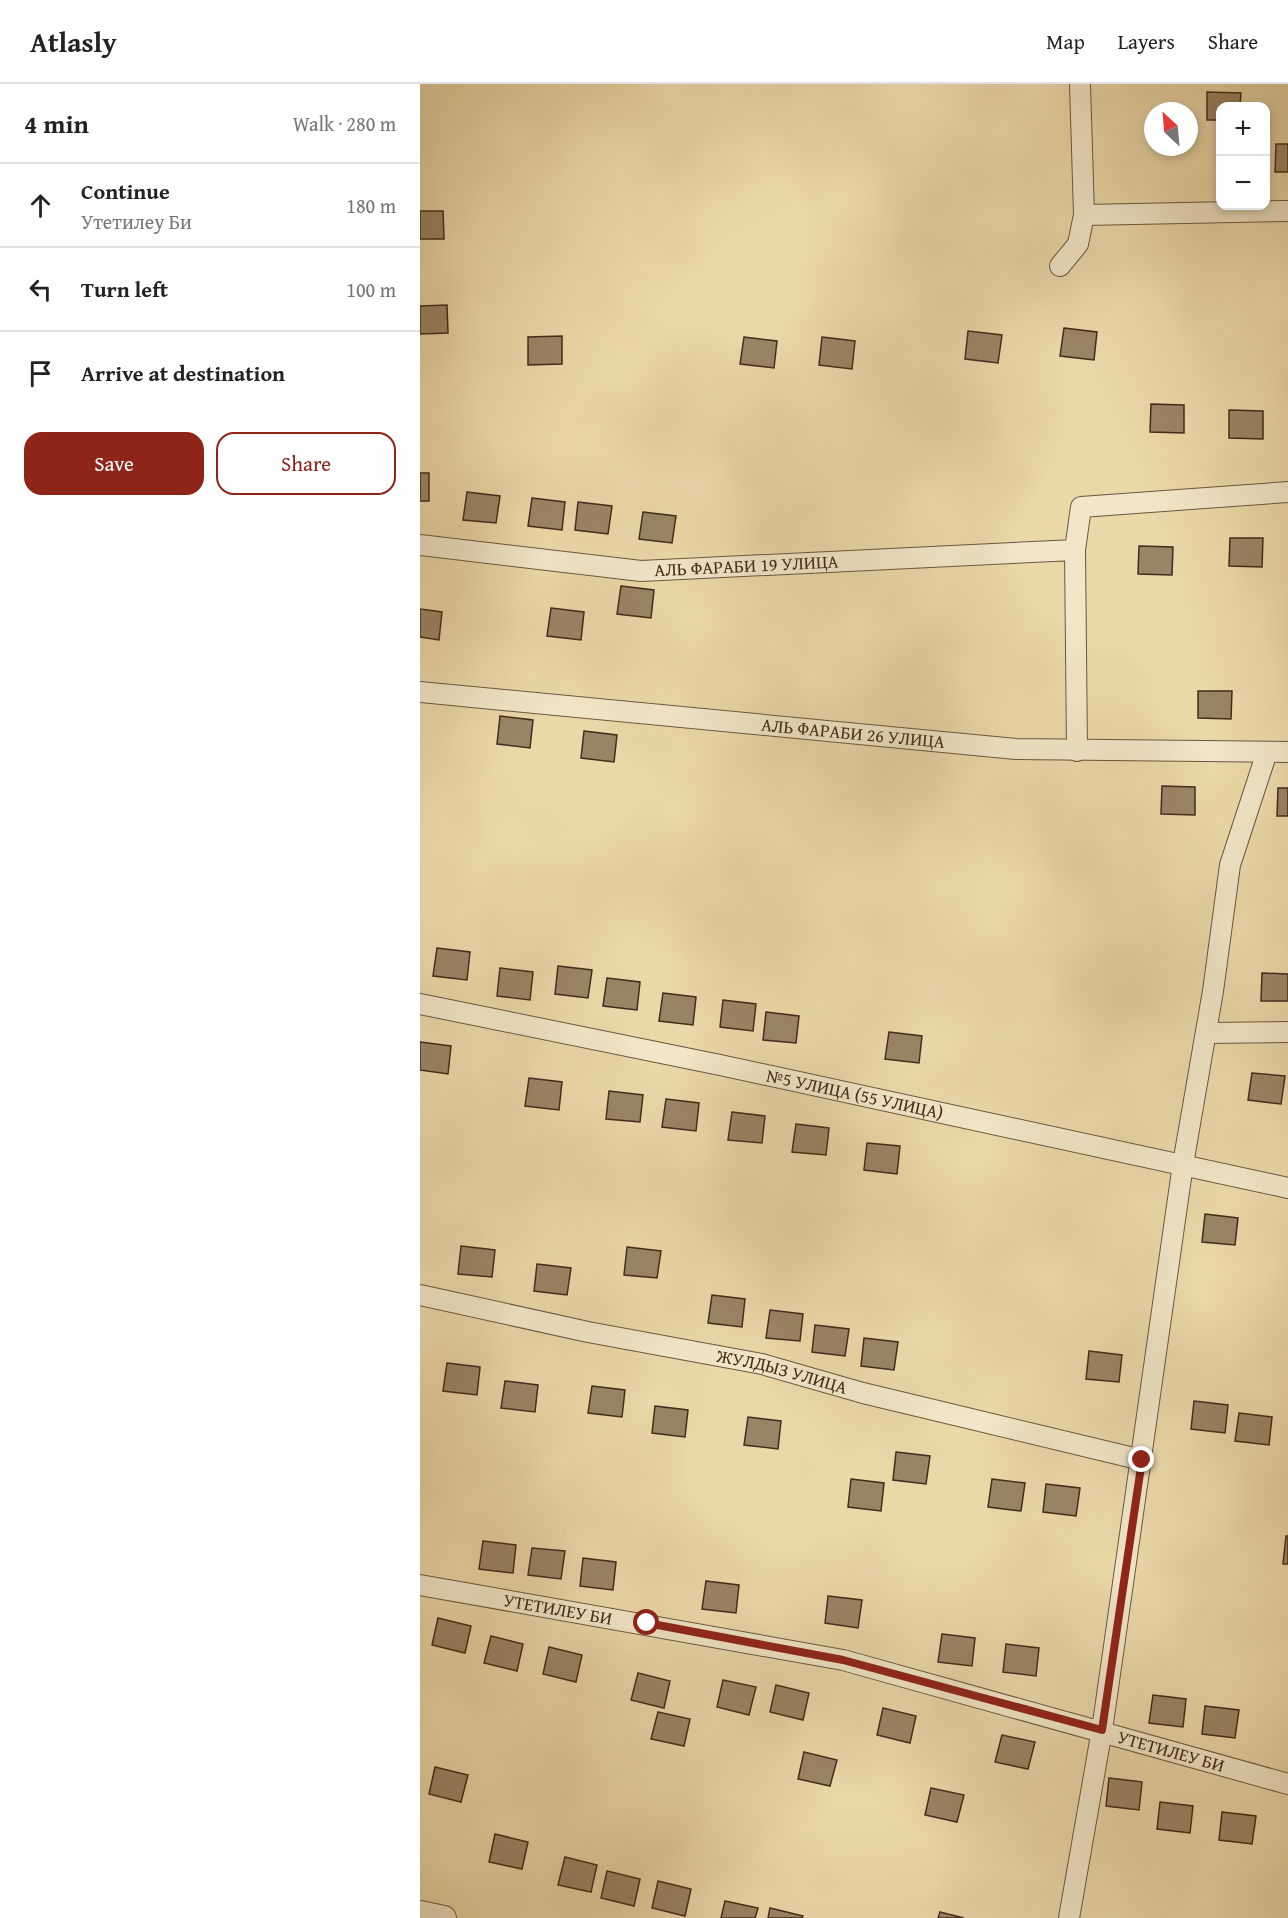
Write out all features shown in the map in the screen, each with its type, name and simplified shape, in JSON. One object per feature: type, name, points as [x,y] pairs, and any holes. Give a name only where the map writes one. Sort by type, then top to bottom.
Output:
[{"type":"street","points":[[1060,266],[1078,244],[1084,215],[1080,84]]},
{"type":"street","points":[[1084,215],[1288,211]]},
{"type":"street","points":[[1077,751],[1075,550],[1081,507],[1288,492]]},
{"type":"street","name":"АЛЬ ФАРАБИ 19 УЛИЦА","points":[[420,545],[641,571],[1075,550]]},
{"type":"street","name":"АЛЬ ФАРАБИ 26 УЛИЦА","points":[[420,692],[1004,748],[1077,751],[1288,752]]},
{"type":"street","points":[[1069,1918],[1102,1730],[1183,1164],[1206,1033],[1230,865],[1267,752]]},
{"type":"street","name":"№5 УЛИЦА (55 УЛИЦА)","points":[[420,1004],[1288,1188]]},
{"type":"street","points":[[1206,1033],[1288,1032]]},
{"type":"street","name":"ЖУЛДЫЗ УЛИЦА","points":[[420,1295],[588,1332],[762,1364],[863,1393],[1142,1460]]},
{"type":"street","name":"УТЕТИЛЕУ БИ","points":[[420,1585],[843,1660],[1102,1730],[1288,1784]]},
{"type":"street","points":[[420,1913],[444,1918]]},
{"type":"building","points":[[1207,92],[1241,93],[1240,102],[1216,102],[1216,120],[1207,120]]},
{"type":"building","points":[[1276,144],[1288,144],[1288,172],[1275,172]]},
{"type":"building","points":[[420,211],[443,211],[444,239],[420,239]]},
{"type":"building","points":[[447,305],[448,333],[420,334],[420,306]]},
{"type":"building","points":[[1064,328],[1097,332],[1094,360],[1060,356]]},
{"type":"building","points":[[968,331],[1002,335],[998,363],[965,359]]},
{"type":"building","points":[[562,336],[562,364],[528,365],[528,337]]},
{"type":"building","points":[[744,337],[777,341],[774,368],[740,364]]},
{"type":"building","points":[[822,337],[855,341],[852,369],[819,365]]},
{"type":"building","points":[[1151,404],[1184,405],[1184,433],[1150,432]]},
{"type":"building","points":[[1229,410],[1263,411],[1263,439],[1229,438]]},
{"type":"building","points":[[420,473],[429,473],[429,501],[420,501]]},
{"type":"building","points":[[467,492],[500,496],[496,523],[463,520]]},
{"type":"building","points":[[532,498],[565,502],[562,530],[528,526]]},
{"type":"building","points":[[578,502],[612,506],[608,534],[575,530]]},
{"type":"building","points":[[643,512],[676,516],[672,543],[639,539]]},
{"type":"building","points":[[1230,538],[1263,538],[1262,567],[1229,566]]},
{"type":"building","points":[[1139,546],[1173,547],[1172,575],[1138,574]]},
{"type":"building","points":[[621,586],[654,590],[651,618],[617,614]]},
{"type":"building","points":[[551,608],[584,612],[581,640],[547,636]]},
{"type":"building","points":[[420,609],[442,612],[439,640],[420,637]]},
{"type":"building","points":[[1198,691],[1232,691],[1231,719],[1198,718]]},
{"type":"building","points":[[500,716],[533,720],[530,748],[497,744]]},
{"type":"building","points":[[584,731],[617,735],[614,762],[581,758]]},
{"type":"building","points":[[1162,786],[1195,787],[1195,815],[1161,814]]},
{"type":"building","points":[[1278,788],[1288,788],[1288,816],[1277,816]]},
{"type":"building","points":[[437,948],[470,952],[467,980],[433,976]]},
{"type":"building","points":[[558,966],[592,970],[588,998],[555,994]]},
{"type":"building","points":[[500,968],[533,972],[530,1000],[497,996]]},
{"type":"building","points":[[1262,973],[1288,974],[1288,1001],[1261,1001]]},
{"type":"building","points":[[607,978],[640,982],[637,1010],[603,1006]]},
{"type":"building","points":[[663,993],[696,997],[693,1025],[659,1021]]},
{"type":"building","points":[[723,1000],[756,1004],[753,1031],[720,1027]]},
{"type":"building","points":[[766,1012],[799,1016],[796,1043],[763,1040]]},
{"type":"building","points":[[889,1032],[922,1036],[919,1063],[885,1059]]},
{"type":"building","points":[[420,1042],[451,1046],[448,1074],[420,1070]]},
{"type":"building","points":[[1252,1073],[1285,1076],[1281,1104],[1248,1100]]},
{"type":"building","points":[[529,1078],[562,1082],[559,1110],[525,1106]]},
{"type":"building","points":[[609,1091],[643,1095],[640,1122],[606,1119]]},
{"type":"building","points":[[666,1099],[699,1103],[696,1131],[662,1127]]},
{"type":"building","points":[[732,1112],[765,1116],[762,1143],[728,1140]]},
{"type":"building","points":[[796,1124],[829,1128],[826,1155],[792,1152]]},
{"type":"building","points":[[867,1143],[900,1146],[897,1174],[864,1170]]},
{"type":"building","points":[[1205,1214],[1238,1218],[1235,1245],[1202,1242]]},
{"type":"building","points":[[461,1246],[495,1250],[492,1277],[458,1274]]},
{"type":"building","points":[[627,1247],[661,1251],[657,1278],[624,1275]]},
{"type":"building","points":[[537,1264],[571,1268],[567,1295],[534,1291]]},
{"type":"building","points":[[712,1295],[745,1299],[742,1327],[708,1323]]},
{"type":"building","points":[[770,1310],[803,1314],[800,1341],[766,1338]]},
{"type":"building","points":[[815,1325],[849,1329],[845,1356],[812,1352]]},
{"type":"building","points":[[864,1338],[898,1342],[894,1370],[861,1366]]},
{"type":"building","points":[[1089,1351],[1122,1355],[1119,1382],[1086,1379]]},
{"type":"building","points":[[447,1363],[480,1367],[477,1395],[443,1391]]},
{"type":"building","points":[[505,1381],[538,1385],[535,1412],[501,1408]]},
{"type":"building","points":[[592,1386],[625,1390],[622,1417],[588,1413]]},
{"type":"building","points":[[1194,1401],[1228,1405],[1225,1433],[1191,1429]]},
{"type":"building","points":[[655,1406],[688,1410],[685,1437],[652,1433]]},
{"type":"building","points":[[1239,1413],[1272,1417],[1269,1445],[1235,1441]]},
{"type":"building","points":[[748,1417],[781,1421],[778,1449],[744,1445]]},
{"type":"building","points":[[896,1452],[930,1456],[926,1484],[893,1480]]},
{"type":"building","points":[[851,1479],[884,1483],[881,1511],[848,1507]]},
{"type":"building","points":[[992,1479],[1025,1483],[1021,1511],[988,1507]]},
{"type":"building","points":[[1046,1484],[1080,1488],[1076,1516],[1043,1512]]},
{"type":"building","points":[[1286,1536],[1288,1536],[1288,1564],[1283,1564]]},
{"type":"building","points":[[483,1541],[516,1545],[513,1573],[479,1569]]},
{"type":"building","points":[[532,1548],[565,1551],[561,1579],[528,1575]]},
{"type":"building","points":[[583,1558],[616,1562],[613,1590],[580,1586]]},
{"type":"building","points":[[706,1581],[739,1585],[736,1613],[702,1609]]},
{"type":"building","points":[[828,1596],[862,1600],[858,1628],[825,1623]]},
{"type":"building","points":[[438,1618],[471,1626],[465,1653],[432,1645]]},
{"type":"building","points":[[942,1634],[975,1638],[972,1666],[938,1662]]},
{"type":"building","points":[[491,1636],[523,1644],[517,1671],[484,1663]]},
{"type":"building","points":[[1006,1644],[1039,1648],[1036,1676],[1003,1672]]},
{"type":"building","points":[[549,1647],[582,1655],[576,1682],[543,1674]]},
{"type":"building","points":[[638,1673],[670,1681],[664,1708],[631,1700]]},
{"type":"building","points":[[723,1680],[756,1687],[749,1715],[717,1707]]},
{"type":"building","points":[[776,1685],[809,1693],[803,1720],[770,1712]]},
{"type":"building","points":[[1153,1695],[1186,1699],[1183,1727],[1149,1723]]},
{"type":"building","points":[[1205,1706],[1239,1710],[1235,1738],[1202,1734]]},
{"type":"building","points":[[883,1708],[916,1716],[910,1743],[877,1735]]},
{"type":"building","points":[[658,1712],[690,1719],[684,1746],[651,1739]]},
{"type":"building","points":[[1002,1735],[1035,1742],[1028,1769],[995,1762]]},
{"type":"building","points":[[804,1752],[837,1760],[830,1786],[798,1779]]},
{"type":"building","points":[[435,1767],[468,1775],[461,1802],[429,1794]]},
{"type":"building","points":[[1109,1778],[1142,1782],[1139,1810],[1106,1806]]},
{"type":"building","points":[[931,1788],[964,1795],[957,1822],[925,1815]]},
{"type":"building","points":[[1160,1802],[1193,1806],[1190,1833],[1157,1829]]},
{"type":"building","points":[[1222,1812],[1256,1816],[1252,1844],[1219,1840]]},
{"type":"building","points":[[495,1834],[528,1842],[522,1869],[489,1862]]},
{"type":"building","points":[[565,1857],[597,1865],[591,1892],[558,1885]]},
{"type":"building","points":[[607,1871],[640,1879],[634,1906],[601,1898]]},
{"type":"building","points":[[658,1881],[691,1889],[685,1916],[652,1908]]},
{"type":"building","points":[[725,1901],[758,1908],[755,1918],[721,1918]]},
{"type":"building","points":[[770,1908],[803,1916],[802,1918],[768,1918]]},
{"type":"building","points":[[940,1912],[964,1918],[938,1918]]},
{"type":"route","points":[[647,1623],[843,1660],[1102,1730],[1142,1460]]}]
